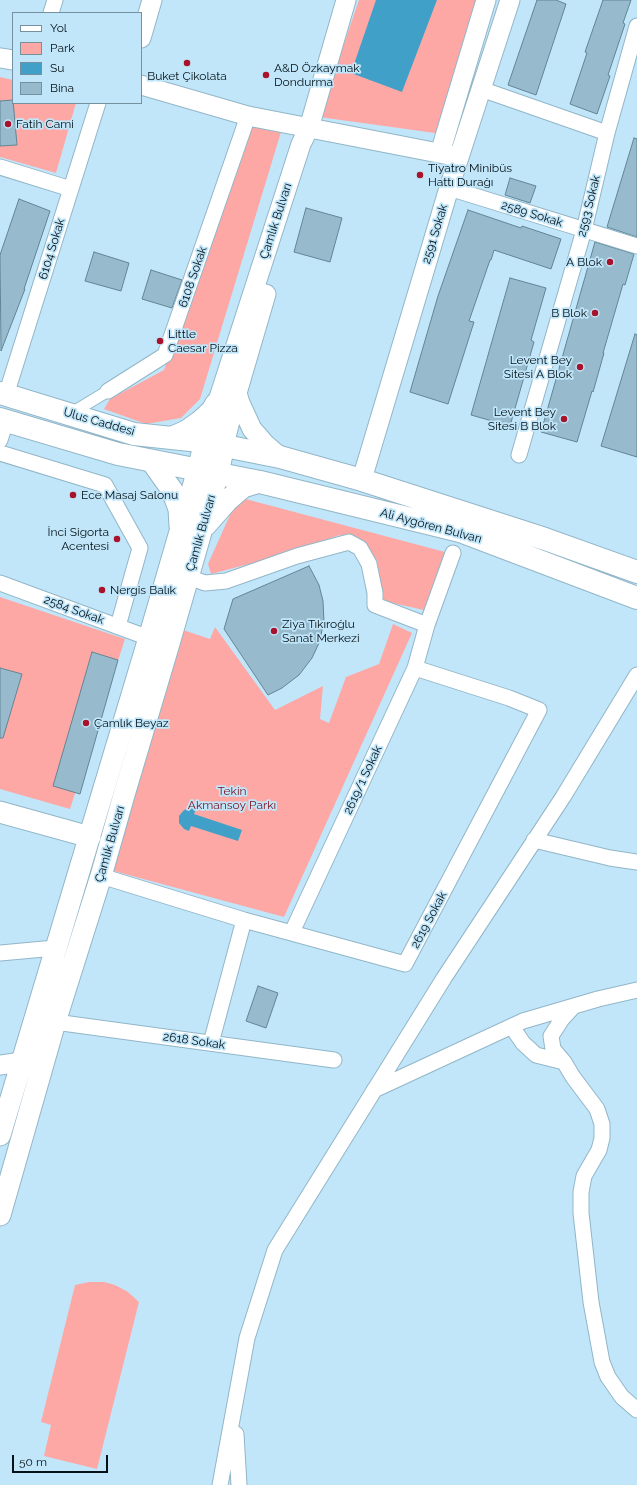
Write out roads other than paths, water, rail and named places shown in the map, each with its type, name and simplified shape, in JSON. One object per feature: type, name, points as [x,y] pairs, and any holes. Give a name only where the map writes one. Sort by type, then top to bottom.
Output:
[{"type":"main road","name":"Ulus Caddesi","points":[[3,394],[134,434],[215,443]]},
{"type":"main road","name":"Ulus Caddesi","points":[[2,427],[152,462],[208,471]]},
{"type":"main road","name":"Ali Aygören Bulvarı","points":[[215,443],[280,456],[362,480],[538,536],[637,572]]},
{"type":"main road","name":"Çamlık Bulvarı","points":[[0,1135],[55,948],[82,840],[149,638],[190,532],[215,443]]},
{"type":"main road","points":[[152,462],[172,490],[190,532],[213,516],[243,487],[260,482]]},
{"type":"main road","name":"Ali Aygören Bulvarı","points":[[208,471],[260,482],[460,531],[637,598]]},
{"type":"main road","name":"Çamlık Bulvarı","points":[[0,1215],[55,1022],[101,876],[188,577],[190,532]]},
{"type":"main road","points":[[0,812],[82,840]]},
{"type":"street","points":[[51,12],[56,0]]},
{"type":"street","points":[[142,35],[152,0]]},
{"type":"street","name":"Çamlık Bulvarı","points":[[215,443],[301,144],[309,128],[346,0]]},
{"type":"street","points":[[440,153],[486,0]]},
{"type":"street","name":"2591 Sokak","points":[[365,469],[449,188],[510,0]]},
{"type":"street","name":"2593 Sokak","points":[[519,455],[584,230],[607,133],[637,26]]},
{"type":"street","points":[[0,58],[12,60]]},
{"type":"street","points":[[142,85],[248,116],[459,157]]},
{"type":"street","points":[[481,89],[607,133]]},
{"type":"street","name":"6104 Sokak","points":[[3,394],[98,104]]},
{"type":"street","name":"6108 Sokak","points":[[70,414],[165,355],[248,116]]},
{"type":"street","points":[[0,167],[71,188]]},
{"type":"street","name":"2589 Sokak","points":[[449,188],[637,246]]},
{"type":"street","points":[[170,437],[186,430],[200,420],[228,395],[240,403],[252,429],[265,444],[280,456]]},
{"type":"street","points":[[0,453],[105,485],[140,548],[118,626]]},
{"type":"street","points":[[188,577],[205,583],[226,581],[297,556],[349,542],[360,548],[369,564],[375,593],[375,606],[427,625]]},
{"type":"street","name":"2619/1 Sokak","points":[[292,932],[415,668],[427,625],[453,553]]},
{"type":"street","name":"2584 Sokak","points":[[0,582],[149,638]]},
{"type":"street","name":"2619 Sokak","points":[[101,876],[244,920],[405,964],[539,710],[509,698],[415,668]]},
{"type":"street","points":[[220,1485],[247,1338],[275,1250],[444,978],[563,797],[637,675]]},
{"type":"street","points":[[82,840],[97,840],[101,846],[101,876]]},
{"type":"street","points":[[534,840],[610,858],[637,862]]},
{"type":"street","points":[[211,1043],[244,920]]},
{"type":"street","points":[[0,953],[55,948]]},
{"type":"street","points":[[374,1090],[523,1022],[635,987]]},
{"type":"street","points":[[574,1006],[562,1019],[551,1036],[553,1049],[597,1109],[602,1124],[602,1138],[598,1150],[584,1176],[581,1192],[581,1213],[591,1302],[602,1362],[608,1377],[622,1397],[637,1410]]},
{"type":"street","name":"2618 Sokak","points":[[55,1022],[334,1060]]},
{"type":"street","points":[[512,1027],[523,1043],[536,1055],[564,1062]]},
{"type":"street","points":[[0,1065],[22,1062]]},
{"type":"street","points":[[236,1401],[236,1442],[239,1485]]},
{"type":"water","points":[[376,0],[437,0],[402,92],[351,73]]},
{"type":"water","points":[[191,808],[196,809],[194,814],[242,830],[238,841],[191,826],[189,831],[184,829],[179,823],[179,816],[184,810]]},
{"type":"place","name":"Buket Çikolata","points":[[187,63]]},
{"type":"place","name":"A&D Özkaymak Dondurma","points":[[266,75]]},
{"type":"place","name":"Fatih Cami","points":[[8,124]]},
{"type":"place","name":"Tiyatro Minibüs Hattı Durağı","points":[[420,175]]},
{"type":"place","name":"A Blok","points":[[610,262]]},
{"type":"place","name":"B Blok","points":[[595,313]]},
{"type":"place","name":"Little Caesar Pizza","points":[[160,341]]},
{"type":"place","name":"Levent Bey Sitesi A Blok","points":[[580,367]]},
{"type":"place","name":"Levent Bey Sitesi B Blok","points":[[564,419]]},
{"type":"place","name":"Ece Masaj Salonu","points":[[73,495]]},
{"type":"place","name":"İnci Sigorta Acentesi","points":[[117,539]]},
{"type":"place","name":"Nergis Balık","points":[[102,590]]},
{"type":"place","name":"Ziya Tıkıroğlu Sanat Merkezi","points":[[274,631]]},
{"type":"place","name":"Çamlık Beyaz","points":[[86,723]]},
{"type":"park label","name":"Tekin Akmansoy Parkı","points":[[232,798]]}]
